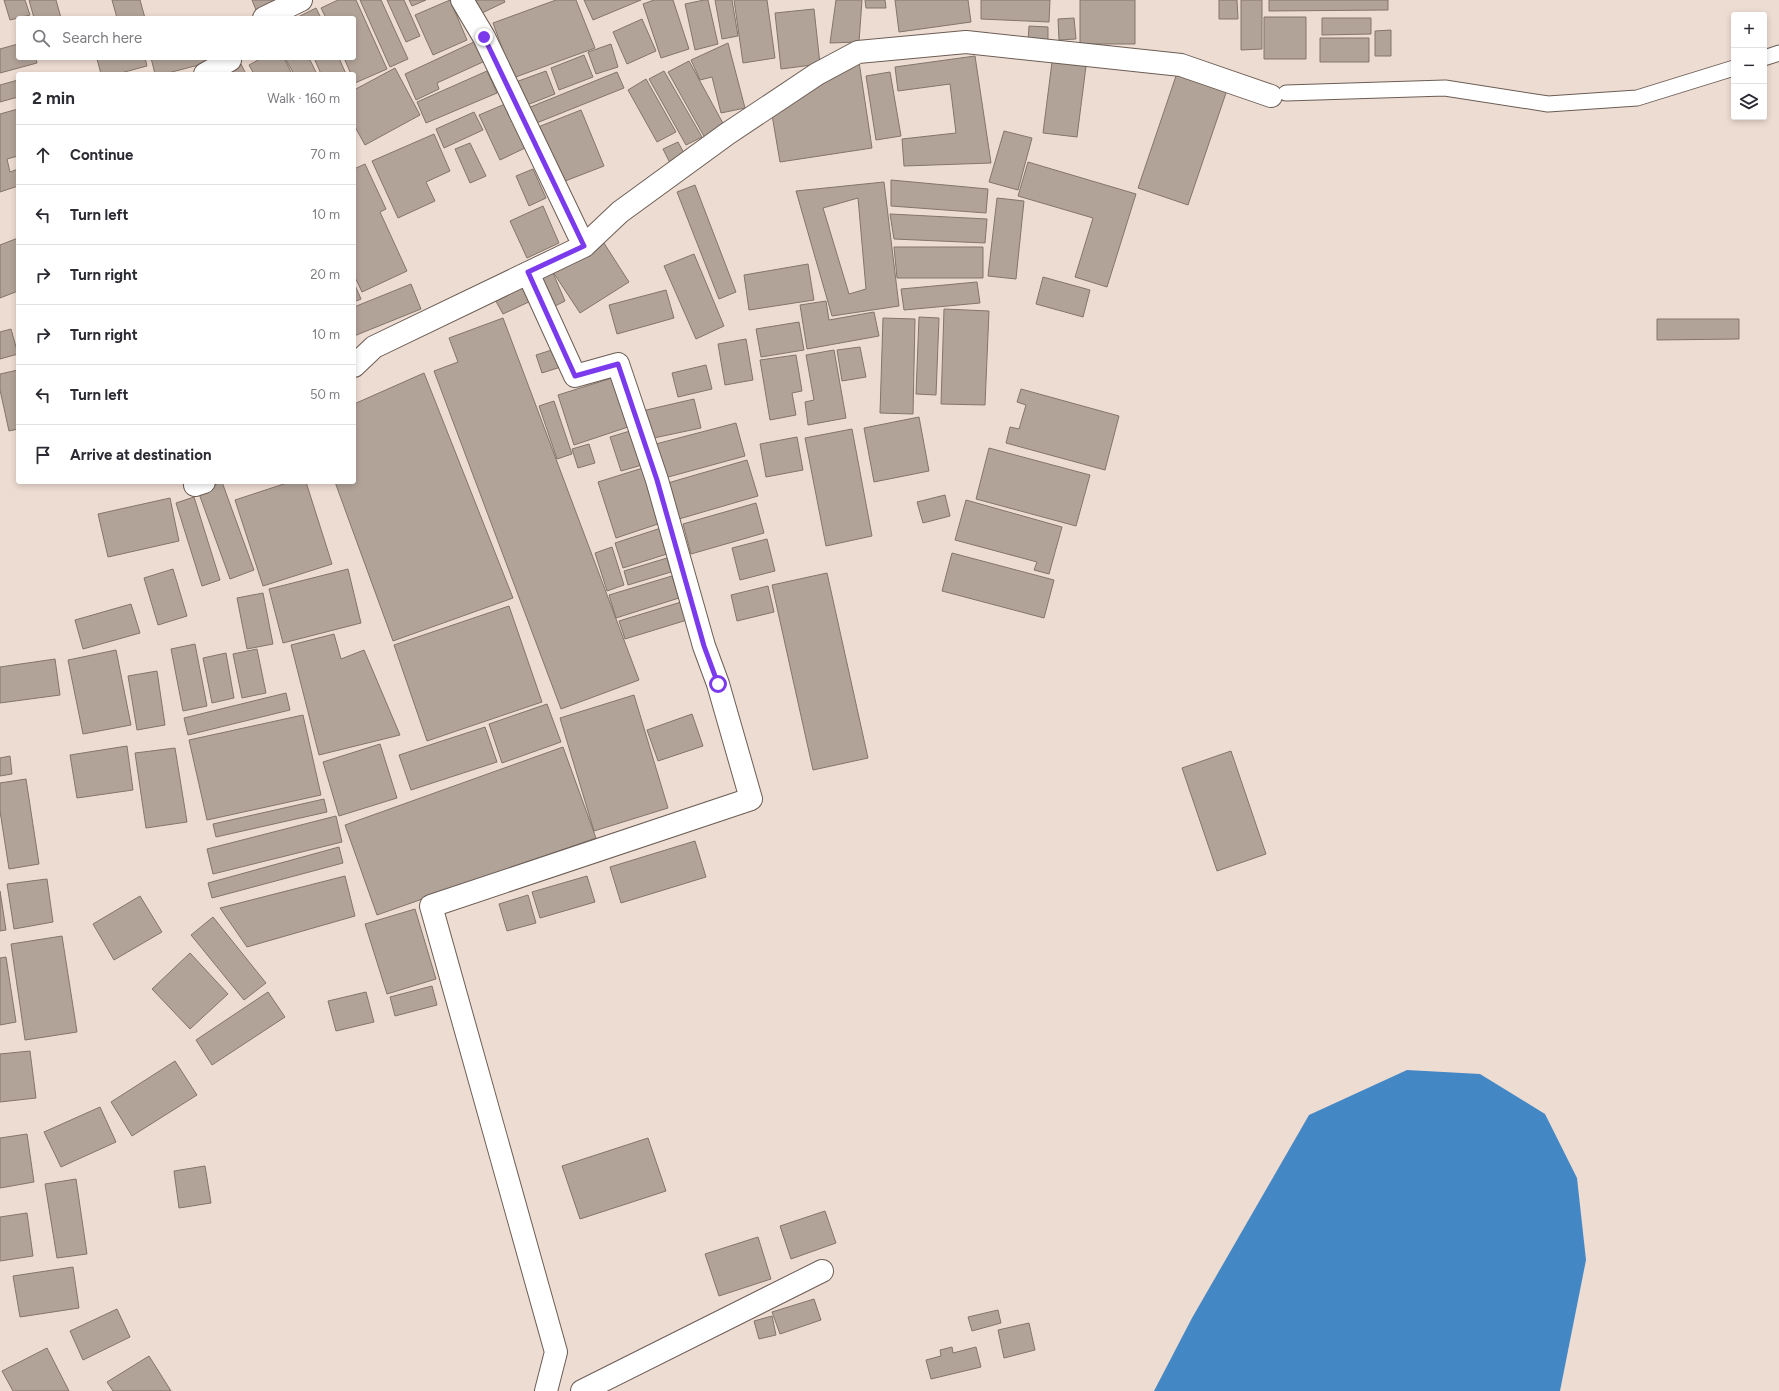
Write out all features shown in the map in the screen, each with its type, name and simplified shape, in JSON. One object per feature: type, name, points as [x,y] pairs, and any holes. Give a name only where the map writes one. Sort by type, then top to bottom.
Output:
[{"type":"street","points":[[268,16],[301,0]]},
{"type":"street","points":[[462,0],[484,37],[584,246]]},
{"type":"street","points":[[356,364],[374,347],[584,246],[620,212],[727,134],[817,74],[858,52],[966,42],[1181,65],[1278,94]]},
{"type":"street","points":[[209,72],[230,60]]},
{"type":"street","points":[[528,272],[575,376],[618,364],[657,480],[704,646],[718,684],[751,799],[431,906],[556,1352],[546,1391]]},
{"type":"street","points":[[582,1391],[822,1270]]},
{"type":"lane","points":[[1767,57],[1779,53]]},
{"type":"lane","points":[[1278,94],[1445,88],[1548,104],[1638,98],[1731,69]]},
{"type":"water","points":[[1407,1070],[1480,1074],[1545,1114],[1577,1178],[1586,1260],[1560,1391],[1154,1391],[1192,1318],[1309,1115]]},
{"type":"building","points":[[4,0],[25,0],[30,15],[16,16],[16,18],[10,20]]},
{"type":"building","points":[[29,0],[56,0],[60,16],[33,16]]},
{"type":"building","points":[[112,0],[140,0],[144,16],[116,16]]},
{"type":"building","points":[[252,0],[278,0],[258,15]]},
{"type":"building","points":[[338,0],[356,0],[387,69],[356,83],[356,72],[350,72],[345,60],[356,60],[356,16],[325,16],[321,8]]},
{"type":"building","points":[[360,0],[381,0],[408,59],[390,67]]},
{"type":"building","points":[[387,0],[404,0],[420,36],[406,42]]},
{"type":"building","points":[[409,0],[426,0],[412,6]]},
{"type":"building","points":[[450,0],[467,40],[433,55],[415,15]]},
{"type":"building","points":[[476,0],[504,0],[505,2],[482,13]]},
{"type":"building","points":[[556,0],[576,0],[595,48],[513,78],[493,23]]},
{"type":"building","points":[[584,0],[641,0],[593,20]]},
{"type":"building","points":[[654,0],[673,0],[689,49],[661,58],[643,4]]},
{"type":"building","points":[[708,0],[718,44],[695,50],[685,4]]},
{"type":"building","points":[[715,0],[732,0],[738,36],[722,39]]},
{"type":"building","points":[[734,0],[767,0],[775,58],[743,63]]},
{"type":"building","points":[[836,0],[862,0],[859,42],[830,43]]},
{"type":"building","points":[[865,0],[885,0],[886,8],[866,8]]},
{"type":"building","points":[[895,0],[968,0],[971,22],[899,32]]},
{"type":"building","points":[[981,0],[1050,0],[1049,22],[981,19]]},
{"type":"building","points":[[1080,0],[1135,0],[1135,44],[1080,44]]},
{"type":"building","points":[[1219,0],[1237,0],[1238,19],[1219,19]]},
{"type":"building","points":[[1241,0],[1262,0],[1262,49],[1241,50]]},
{"type":"building","points":[[1269,0],[1388,0],[1388,10],[1269,11]]},
{"type":"building","points":[[316,8],[320,16],[300,16]]},
{"type":"building","points":[[814,9],[820,64],[781,69],[775,13]]},
{"type":"building","points":[[1264,17],[1306,17],[1306,59],[1264,59]]},
{"type":"building","points":[[1074,18],[1076,39],[1059,40],[1058,19]]},
{"type":"building","points":[[1322,18],[1371,18],[1371,34],[1322,35]]},
{"type":"building","points":[[642,19],[656,51],[627,64],[613,32]]},
{"type":"building","points":[[1029,26],[1048,27],[1048,43],[1028,42]]},
{"type":"building","points":[[1391,30],[1391,56],[1375,56],[1375,31]]},
{"type":"building","points":[[1320,38],[1369,38],[1369,62],[1320,62]]},
{"type":"building","points":[[476,41],[485,61],[437,83],[439,89],[416,100],[405,74]]},
{"type":"building","points":[[728,43],[745,108],[721,113],[712,77],[700,80],[691,60]]},
{"type":"building","points":[[611,44],[618,67],[596,74],[588,52]]},
{"type":"building","points":[[16,45],[16,60],[36,60],[37,63],[0,73],[0,49]]},
{"type":"building","points":[[584,55],[593,77],[559,90],[551,68]]},
{"type":"building","points":[[975,56],[991,163],[904,166],[902,139],[956,133],[950,84],[898,91],[895,67]]},
{"type":"building","points":[[97,60],[146,60],[147,66],[124,72],[100,72]]},
{"type":"building","points":[[152,60],[218,60],[172,72],[154,72]]},
{"type":"building","points":[[258,60],[285,60],[291,72],[253,72],[249,65]]},
{"type":"building","points":[[286,60],[310,60],[316,72],[293,72]]},
{"type":"building","points":[[315,60],[340,60],[345,72],[320,72]]},
{"type":"building","points":[[689,61],[725,127],[705,138],[668,72]]},
{"type":"building","points":[[859,62],[872,148],[780,162],[771,109]]},
{"type":"building","points":[[1052,62],[1086,66],[1077,137],[1043,133]]},
{"type":"building","points":[[241,64],[245,72],[227,72]]},
{"type":"building","points":[[395,68],[420,115],[365,145],[356,129],[356,89]]},
{"type":"building","points":[[487,71],[497,93],[426,123],[417,102]]},
{"type":"building","points":[[546,71],[555,94],[522,107],[513,83]]},
{"type":"building","points":[[664,71],[702,137],[686,145],[649,79]]},
{"type":"building","points":[[617,72],[624,88],[529,126],[523,110]]},
{"type":"building","points":[[890,72],[901,136],[876,140],[866,76]]},
{"type":"building","points":[[1177,73],[1227,90],[1188,205],[1138,188]]},
{"type":"building","points":[[646,79],[676,132],[657,142],[628,90]]},
{"type":"building","points":[[16,81],[16,98],[0,102],[0,85]]},
{"type":"building","points":[[505,104],[525,148],[500,160],[479,115]]},
{"type":"building","points":[[16,110],[16,157],[7,159],[10,172],[16,170],[16,187],[0,192],[0,114]]},
{"type":"building","points":[[581,110],[604,166],[560,183],[538,127]]},
{"type":"building","points":[[474,112],[483,130],[444,148],[436,129]]},
{"type":"building","points":[[1004,131],[1032,138],[1018,190],[989,182]]},
{"type":"building","points":[[434,134],[450,171],[426,182],[435,201],[398,218],[372,161]]},
{"type":"building","points":[[678,142],[685,155],[670,163],[663,149]]},
{"type":"building","points":[[470,143],[486,176],[470,183],[455,149]]},
{"type":"building","points":[[1028,162],[1136,194],[1107,287],[1075,277],[1093,218],[1018,196]]},
{"type":"building","points":[[365,164],[386,209],[380,212],[407,271],[362,292],[356,279],[356,168]]},
{"type":"building","points":[[533,169],[546,198],[529,206],[516,176]]},
{"type":"building","points":[[891,180],[988,189],[986,213],[891,206]]},
{"type":"building","points":[[884,182],[899,306],[832,316],[796,191]],"holes":[[[858,198],[866,289],[849,294],[823,208]]]},
{"type":"building","points":[[695,185],[736,292],[719,299],[677,192]]},
{"type":"building","points":[[997,198],[1024,201],[1016,279],[988,276]]},
{"type":"building","points":[[543,206],[559,243],[527,258],[510,221]]},
{"type":"building","points":[[890,214],[987,219],[985,243],[894,239]]},
{"type":"building","points":[[16,239],[16,292],[0,298],[0,245]]},
{"type":"building","points":[[602,240],[629,282],[580,313],[553,272]]},
{"type":"building","points":[[894,247],[983,247],[983,278],[897,278]]},
{"type":"building","points":[[694,254],[724,326],[696,339],[664,266]]},
{"type":"building","points":[[808,264],[814,300],[749,310],[744,275]]},
{"type":"building","points":[[553,273],[565,301],[549,309],[536,281]]},
{"type":"building","points":[[1043,277],[1090,290],[1083,317],[1036,304]]},
{"type":"building","points":[[523,280],[533,300],[503,314],[492,294]]},
{"type":"building","points":[[977,282],[980,303],[904,310],[901,289]]},
{"type":"building","points":[[411,284],[421,309],[356,335],[356,306]]},
{"type":"building","points":[[356,288],[361,299],[356,301]]},
{"type":"building","points":[[666,290],[674,318],[617,334],[609,305]]},
{"type":"building","points":[[826,301],[829,320],[874,312],[879,336],[807,349],[800,305]]},
{"type":"building","points":[[944,309],[989,311],[985,405],[941,404]]},
{"type":"building","points":[[919,317],[939,318],[936,395],[916,394]]},
{"type":"building","points":[[503,318],[639,680],[561,709],[434,371],[458,362],[449,338]]},
{"type":"building","points":[[883,318],[915,319],[913,414],[880,413]]},
{"type":"building","points":[[1657,319],[1739,319],[1739,339],[1657,340]]},
{"type":"building","points":[[799,322],[804,350],[761,357],[756,329]]},
{"type":"building","points":[[11,329],[16,347],[16,355],[0,359],[0,332]]},
{"type":"building","points":[[746,339],[753,380],[725,385],[718,344]]},
{"type":"building","points":[[860,347],[866,377],[842,381],[837,350]]},
{"type":"building","points":[[558,348],[564,366],[542,373],[536,355]]},
{"type":"building","points":[[834,350],[846,418],[808,425],[805,402],[814,400],[806,355]]},
{"type":"building","points":[[796,355],[802,391],[792,393],[796,415],[770,420],[760,360]]},
{"type":"building","points":[[706,365],[712,389],[678,397],[672,373]]},
{"type":"building","points":[[16,370],[16,429],[9,431],[0,390],[0,374]]},
{"type":"building","points":[[424,373],[513,598],[393,641],[336,484],[356,484],[356,403]]},
{"type":"building","points":[[612,378],[628,427],[574,445],[558,395]]},
{"type":"building","points":[[1021,389],[1119,416],[1105,470],[1006,443],[1010,427],[1019,429],[1026,405],[1017,402]]},
{"type":"building","points":[[694,399],[701,428],[649,439],[642,411]]},
{"type":"building","points":[[554,401],[572,454],[557,459],[539,406]]},
{"type":"building","points":[[919,417],[929,471],[874,482],[864,428]]},
{"type":"building","points":[[736,423],[745,456],[661,479],[652,445]]},
{"type":"building","points":[[852,429],[872,536],[826,546],[805,438]]},
{"type":"building","points":[[630,431],[642,465],[621,471],[610,437]]},
{"type":"building","points":[[797,437],[803,470],[766,477],[760,444]]},
{"type":"building","points":[[589,444],[595,463],[578,468],[572,449]]},
{"type":"building","points":[[989,448],[1090,475],[1076,526],[976,499]]},
{"type":"building","points":[[747,460],[758,496],[672,521],[661,485]]},
{"type":"building","points":[[646,467],[664,522],[616,538],[598,482]]},
{"type":"building","points":[[217,484],[223,484],[254,570],[230,579],[198,491]]},
{"type":"building","points":[[284,484],[307,484],[332,564],[263,586],[235,500]]},
{"type":"building","points":[[945,495],[950,516],[923,523],[917,502]]},
{"type":"building","points":[[194,497],[220,580],[202,586],[176,503]]},
{"type":"building","points":[[170,498],[179,541],[108,557],[98,514]]},
{"type":"building","points":[[966,500],[1062,527],[1049,574],[1034,570],[1037,562],[955,540]]},
{"type":"building","points":[[756,503],[764,533],[691,554],[683,524]]},
{"type":"building","points":[[661,528],[670,553],[623,568],[615,543]]},
{"type":"building","points":[[767,539],[775,571],[740,580],[732,548]]},
{"type":"building","points":[[612,547],[624,585],[607,591],[595,553]]},
{"type":"building","points":[[952,553],[1054,580],[1044,618],[942,591]]},
{"type":"building","points":[[667,558],[671,572],[628,585],[624,571]]},
{"type":"building","points":[[173,569],[187,616],[158,625],[144,578]]},
{"type":"building","points":[[348,569],[361,623],[283,643],[269,589]]},
{"type":"building","points":[[827,573],[868,758],[813,770],[772,585]]},
{"type":"building","points":[[672,576],[679,598],[616,618],[609,595]]},
{"type":"building","points":[[768,586],[774,612],[737,621],[731,595]]},
{"type":"building","points":[[263,593],[273,644],[247,649],[237,598]]},
{"type":"building","points":[[681,602],[687,620],[625,639],[619,621]]},
{"type":"building","points":[[131,604],[140,633],[83,649],[75,620]]},
{"type":"building","points":[[509,606],[542,702],[427,741],[394,645]]},
{"type":"building","points":[[334,634],[341,659],[364,650],[400,735],[319,755],[291,645]]},
{"type":"building","points":[[195,644],[207,706],[183,711],[171,649]]},
{"type":"building","points":[[257,649],[266,693],[242,698],[233,654]]},
{"type":"building","points":[[116,650],[131,725],[83,734],[68,660]]},
{"type":"building","points":[[226,653],[234,698],[212,703],[203,658]]},
{"type":"building","points":[[55,659],[60,695],[0,703],[0,667]]},
{"type":"building","points":[[157,671],[165,725],[137,730],[128,676]]},
{"type":"building","points":[[286,693],[290,710],[188,735],[184,718]]},
{"type":"building","points":[[634,695],[668,808],[594,831],[560,718]]},
{"type":"building","points":[[547,704],[561,742],[502,763],[489,724]]},
{"type":"building","points":[[692,714],[703,746],[658,761],[647,730]]},
{"type":"building","points":[[303,715],[321,795],[207,820],[189,740]]},
{"type":"building","points":[[485,727],[497,762],[411,790],[399,755]]},
{"type":"building","points":[[380,744],[397,798],[339,816],[323,762]]},
{"type":"building","points":[[127,746],[133,790],[77,798],[70,755]]},
{"type":"building","points":[[563,747],[596,838],[377,915],[345,825]]},
{"type":"building","points":[[175,748],[187,822],[146,828],[135,753]]},
{"type":"building","points":[[1231,751],[1266,854],[1217,871],[1182,768]]},
{"type":"building","points":[[10,756],[12,774],[0,776],[0,758]]},
{"type":"building","points":[[26,779],[39,864],[9,869],[0,811],[0,783]]},
{"type":"building","points":[[324,799],[327,812],[216,837],[213,824]]},
{"type":"building","points":[[336,816],[342,842],[213,874],[207,849]]},
{"type":"building","points":[[695,841],[706,877],[621,903],[610,867]]},
{"type":"building","points":[[339,847],[343,863],[212,898],[208,883]]},
{"type":"building","points":[[345,876],[355,916],[247,947],[220,908]]},
{"type":"building","points":[[587,876],[595,902],[540,918],[532,892]]},
{"type":"building","points":[[47,879],[53,922],[14,929],[7,884]]},
{"type":"building","points":[[0,891],[6,930],[0,931]]},
{"type":"building","points":[[528,895],[536,923],[507,931],[499,904]]},
{"type":"building","points":[[140,896],[162,932],[114,960],[93,924]]},
{"type":"building","points":[[415,909],[436,979],[387,994],[365,924]]},
{"type":"building","points":[[213,917],[266,983],[244,1000],[191,935]]},
{"type":"building","points":[[62,936],[77,1032],[25,1040],[11,944]]},
{"type":"building","points":[[190,953],[228,994],[190,1029],[152,989]]},
{"type":"building","points":[[6,957],[16,1022],[0,1025],[0,958]]},
{"type":"building","points":[[432,986],[437,1005],[395,1016],[390,997]]},
{"type":"building","points":[[268,992],[285,1017],[212,1065],[196,1040]]},
{"type":"building","points":[[366,992],[374,1022],[336,1031],[328,1001]]},
{"type":"building","points":[[30,1051],[36,1098],[0,1102],[0,1054]]},
{"type":"building","points":[[175,1061],[197,1095],[132,1136],[111,1102]]},
{"type":"building","points":[[100,1107],[116,1142],[61,1167],[44,1132]]},
{"type":"building","points":[[27,1134],[34,1182],[0,1188],[0,1138]]},
{"type":"building","points":[[648,1138],[666,1191],[580,1219],[562,1166]]},
{"type":"building","points":[[205,1166],[211,1203],[179,1208],[174,1171]]},
{"type":"building","points":[[76,1179],[87,1254],[57,1258],[45,1184]]},
{"type":"building","points":[[825,1211],[836,1243],[791,1259],[780,1226]]},
{"type":"building","points":[[27,1213],[33,1256],[0,1261],[0,1217]]},
{"type":"building","points":[[758,1237],[771,1279],[719,1296],[705,1254]]},
{"type":"building","points":[[73,1267],[79,1308],[20,1317],[13,1276]]},
{"type":"building","points":[[814,1299],[821,1320],[780,1334],[772,1312]]},
{"type":"building","points":[[117,1309],[130,1337],[83,1360],[70,1331]]},
{"type":"building","points":[[998,1310],[1001,1323],[972,1331],[968,1317]]},
{"type":"building","points":[[772,1316],[776,1335],[759,1339],[754,1321]]},
{"type":"building","points":[[1029,1323],[1035,1350],[1004,1358],[998,1330]]},
{"type":"building","points":[[952,1347],[953,1353],[976,1347],[981,1367],[931,1379],[926,1360],[941,1356],[940,1350]]},
{"type":"building","points":[[47,1348],[69,1391],[13,1391],[2,1371]]},
{"type":"building","points":[[149,1356],[171,1391],[113,1391],[107,1382]]},
{"type":"route","points":[[484,37],[584,246],[528,272],[575,376],[618,364],[657,480],[704,646],[718,684]]}]
